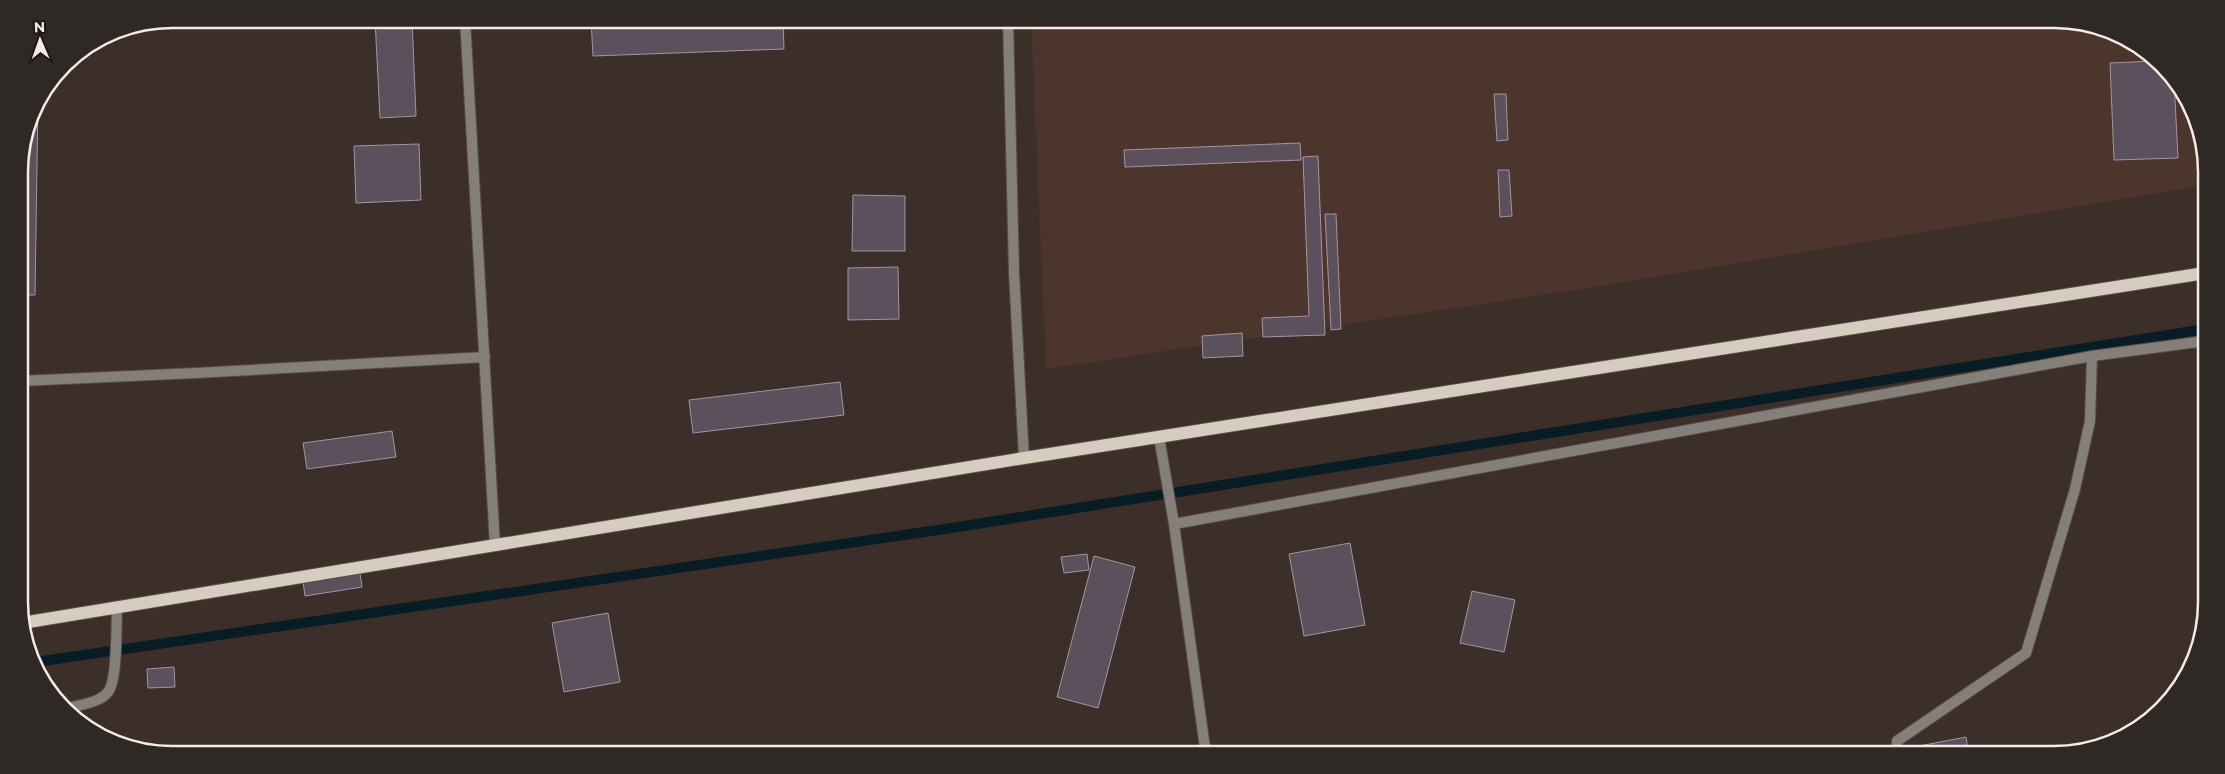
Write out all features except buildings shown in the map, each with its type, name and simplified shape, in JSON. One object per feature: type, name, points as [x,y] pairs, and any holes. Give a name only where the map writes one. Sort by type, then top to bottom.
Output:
[{"type":"main road","points":[[29,622],[1024,458],[2198,274]]},
{"type":"street","points":[[466,28],[496,546]]},
{"type":"street","points":[[1008,28],[1014,272],[1024,458]]},
{"type":"street","points":[[1174,524],[2092,356],[2198,342]]},
{"type":"street","points":[[1897,746],[1897,741],[2026,653],[2075,489],[2090,421],[2092,356]]},
{"type":"street","points":[[28,380],[196,373],[484,357]]},
{"type":"street","points":[[1159,437],[1174,524],[1205,746]]},
{"type":"street","points":[[72,707],[94,701],[108,692],[114,678],[117,606]]},
{"type":"shaded area","points":[[1031,28],[2072,29],[2091,32],[2117,42],[2149,63],[2162,76],[2178,99],[2187,116],[2193,134],[2198,186],[1570,291],[1046,369]]},
{"type":"waterway","points":[[40,661],[945,529],[2198,330]]}]
